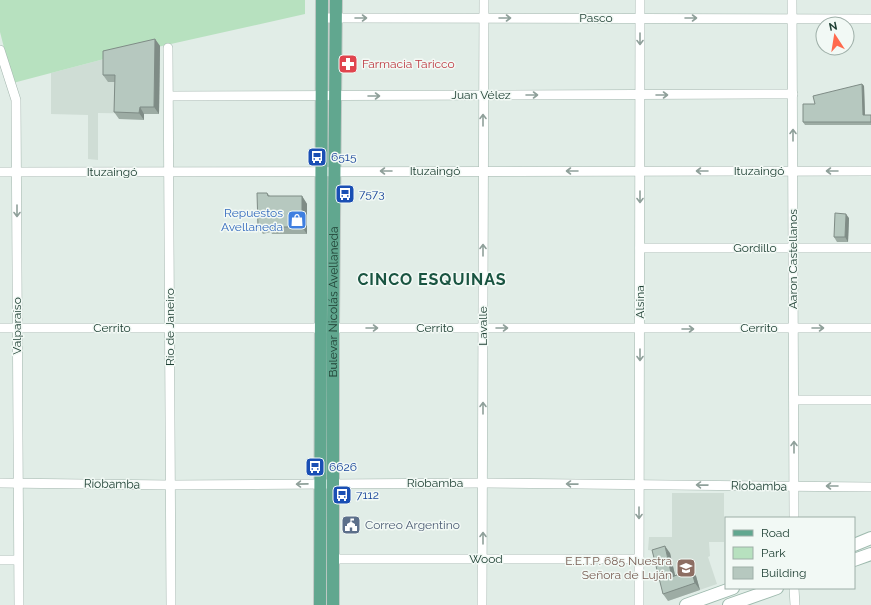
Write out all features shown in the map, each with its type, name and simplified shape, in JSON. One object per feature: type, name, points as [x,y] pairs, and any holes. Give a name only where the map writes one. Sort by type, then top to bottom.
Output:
[{"type":"main road","name":"Bulevar Nicolás Avellaneda","points":[[320,605],[322,0]]},
{"type":"main road","name":"Bulevar Nicolás Avellaneda","points":[[333,605],[333,328],[336,0]]},
{"type":"main road","points":[[855,545],[871,538]]},
{"type":"main road","points":[[855,560],[871,554]]},
{"type":"main road","points":[[686,605],[730,589]]},
{"type":"main road","points":[[729,605],[774,589]]},
{"type":"street","name":"Lavalle","points":[[482,605],[484,0]]},
{"type":"street","name":"Alsina","points":[[639,605],[640,0]]},
{"type":"street","name":"Aaron Castellanos","points":[[792,0],[794,517]]},
{"type":"street","name":"Pasco","points":[[322,18],[871,19]]},
{"type":"street","name":"Río de Janeiro","points":[[168,48],[171,605]]},
{"type":"street","name":"Valparaíso","points":[[0,50],[16,100],[19,605]]},
{"type":"street","name":"Juan Vélez","points":[[169,96],[793,94]]},
{"type":"street","name":"Ituzaingó","points":[[0,172],[871,171]]},
{"type":"street","name":"Gordillo","points":[[640,248],[871,248]]},
{"type":"street","name":"Cerrito","points":[[0,328],[871,328]]},
{"type":"street","points":[[794,400],[871,400]]},
{"type":"street","name":"Riobamba","points":[[0,483],[171,485],[483,483],[871,487]]},
{"type":"street","name":"Wood","points":[[333,559],[639,559]]},
{"type":"street","points":[[0,560],[18,560]]},
{"type":"street","points":[[794,589],[795,605]]},
{"type":"shaded area","points":[[108,58],[159,114],[98,113],[98,160],[88,159],[88,115],[51,114],[51,73]]},
{"type":"shaded area","points":[[672,493],[724,493],[724,542],[709,542],[710,556],[708,557],[717,584],[668,601],[656,551],[648,550],[649,537],[672,537]]},
{"type":"green space","points":[[0,0],[305,0],[305,14],[108,58],[13,83],[0,32]]},
{"type":"building","points":[[155,39],[154,107],[140,107],[139,113],[114,112],[115,75],[103,75],[103,51]]},
{"type":"building","points":[[862,84],[863,115],[871,115],[871,122],[803,122],[803,104],[815,104],[813,96]]},
{"type":"building","points":[[257,193],[267,193],[268,196],[302,196],[302,227],[267,227],[267,225],[258,227]]},
{"type":"building","points":[[835,213],[846,214],[845,237],[834,237]]},
{"type":"building","points":[[665,546],[672,577],[691,569],[695,583],[663,594],[652,550]]},
{"type":"place","name":"Farmacia Taricco","points":[[348,64]]},
{"type":"place","name":"6515","points":[[317,157]]},
{"type":"place","name":"7573","points":[[345,194]]},
{"type":"place","name":"Repuestos Avellaneda","points":[[297,220]]},
{"type":"place","name":"6626","points":[[315,467]]},
{"type":"place","name":"7112","points":[[342,495]]},
{"type":"place","name":"Correo Argentino","points":[[351,525]]},
{"type":"place","name":"E.E.T.P. 685 Nuestra Señora de Luján","points":[[686,568]]},
{"type":"district","name":"CINCO ESQUINAS","points":[[432,279]]}]
